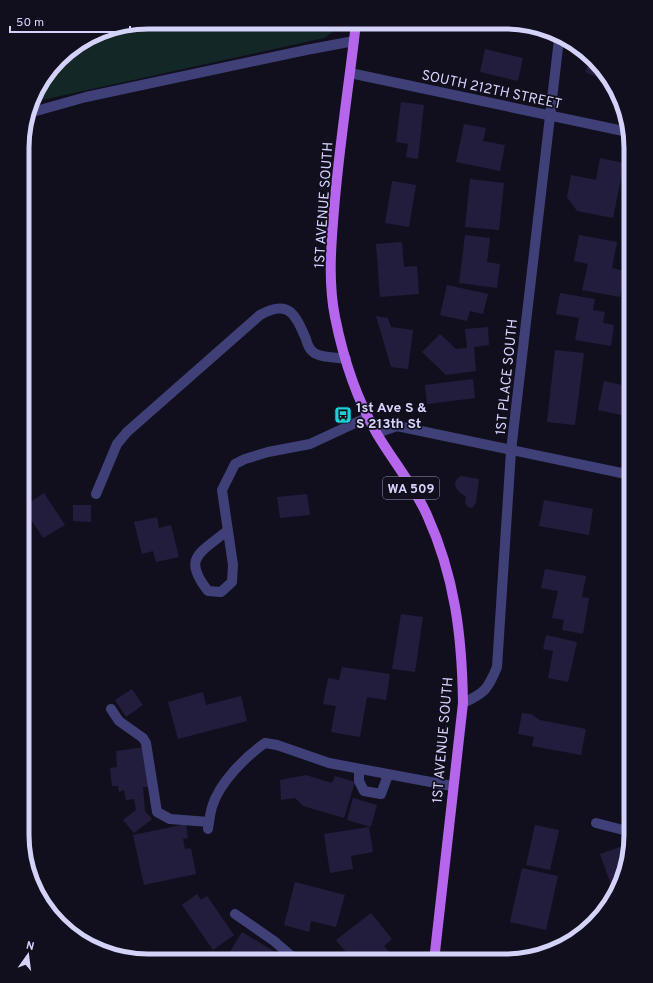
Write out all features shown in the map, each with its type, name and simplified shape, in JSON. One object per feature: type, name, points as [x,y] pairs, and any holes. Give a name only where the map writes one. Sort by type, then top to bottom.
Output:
[{"type":"main road","name":"1ST AVENUE SOUTH","points":[[355,29],[337,174],[330,260],[334,316],[352,380],[368,417],[426,513],[441,547],[458,615],[462,660],[463,703],[452,786],[435,954]]},
{"type":"street","points":[[35,111],[86,97],[354,41]]},
{"type":"street","name":"1ST PLACE SOUTH","points":[[463,703],[480,695],[489,686],[497,667],[512,451],[559,42]]},
{"type":"street","name":"SOUTH 212TH STREET","points":[[350,73],[623,131]]},
{"type":"street","points":[[96,494],[117,444],[127,432],[260,315],[272,308],[279,307],[290,310],[297,318],[310,349],[314,354],[346,359]]},
{"type":"street","points":[[228,530],[196,557],[194,567],[200,581],[208,591],[221,592],[232,582],[233,565],[228,530],[222,490],[235,464],[245,459],[310,444],[368,417]]},
{"type":"street","points":[[377,433],[397,426],[624,474]]},
{"type":"street","points":[[111,709],[119,722],[143,738],[146,744],[157,812],[170,819],[208,825],[212,807],[222,788],[246,757],[265,743],[277,745],[329,763],[359,770],[452,786]]},
{"type":"street","points":[[359,770],[359,781],[364,791],[374,794],[381,794],[388,775]]},
{"type":"street","points":[[596,823],[624,830]]},
{"type":"street","points":[[235,914],[274,941],[289,954]]},
{"type":"green space","points":[[140,29],[334,29],[334,31],[324,38],[39,101],[49,82],[64,64],[82,49],[95,41],[125,31]]},
{"type":"building","points":[[503,29],[521,30],[522,32]]},
{"type":"building","points":[[485,49],[523,58],[518,81],[480,72]]},
{"type":"building","points":[[588,63],[601,78],[585,72]]},
{"type":"building","points":[[401,102],[424,105],[418,159],[406,157],[408,144],[396,142]]},
{"type":"building","points":[[464,124],[486,128],[483,141],[505,145],[500,171],[456,162]]},
{"type":"building","points":[[600,158],[624,163],[613,218],[577,211],[567,197],[571,175],[596,180]]},
{"type":"building","points":[[470,179],[504,183],[499,230],[465,227]]},
{"type":"building","points":[[392,181],[416,185],[409,227],[385,223]]},
{"type":"building","points":[[465,235],[490,238],[487,262],[500,264],[497,288],[459,283]]},
{"type":"building","points":[[579,235],[617,242],[612,268],[624,271],[620,297],[582,290],[588,264],[574,261]]},
{"type":"building","points":[[402,242],[404,267],[417,266],[419,294],[380,297],[376,244]]},
{"type":"building","points":[[447,285],[488,294],[483,314],[470,311],[467,321],[440,315]]},
{"type":"building","points":[[560,293],[595,299],[593,310],[605,312],[603,323],[614,325],[611,346],[575,340],[579,318],[556,314]]},
{"type":"building","points":[[376,316],[388,318],[391,327],[413,330],[408,369],[391,367]]},
{"type":"building","points":[[488,327],[489,345],[474,347],[476,371],[446,375],[422,352],[440,334],[456,349],[467,348],[465,329]]},
{"type":"building","points":[[555,350],[584,353],[575,425],[547,422]]},
{"type":"building","points":[[473,379],[475,398],[427,404],[425,385]]},
{"type":"building","points":[[604,381],[624,385],[624,416],[598,410]]},
{"type":"building","points":[[461,476],[479,479],[476,503],[472,508],[468,507],[465,503],[466,497],[459,492],[455,486],[456,480]]},
{"type":"building","points":[[44,493],[65,525],[43,538],[29,516],[29,503]]},
{"type":"building","points":[[307,494],[310,515],[280,518],[277,497]]},
{"type":"building","points":[[544,500],[593,509],[589,535],[539,526]]},
{"type":"building","points":[[73,505],[91,505],[91,522],[73,521]]},
{"type":"building","points":[[157,517],[159,528],[171,525],[179,557],[156,562],[153,551],[142,554],[134,522]]},
{"type":"building","points":[[545,569],[586,576],[582,597],[589,598],[583,634],[562,630],[564,620],[552,618],[558,591],[541,588]]},
{"type":"building","points":[[401,614],[423,617],[415,672],[392,669]]},
{"type":"building","points":[[546,635],[577,642],[568,682],[548,678],[553,651],[543,649]]},
{"type":"building","points":[[342,667],[390,674],[386,700],[367,697],[360,737],[331,732],[336,706],[323,704],[328,678],[339,680]]},
{"type":"building","points":[[132,689],[143,705],[126,717],[115,700]]},
{"type":"building","points":[[203,692],[206,705],[241,696],[247,721],[178,739],[168,702]]},
{"type":"building","points":[[522,713],[531,714],[540,720],[586,729],[581,755],[532,746],[534,737],[518,734]]},
{"type":"building","points":[[145,747],[150,787],[143,787],[145,811],[152,819],[134,833],[123,820],[136,810],[134,799],[126,800],[124,790],[119,792],[118,786],[112,786],[110,768],[117,767],[116,751]]},
{"type":"building","points":[[306,775],[332,783],[335,776],[355,782],[344,818],[303,806],[295,798],[281,800],[280,780]]},
{"type":"building","points":[[353,798],[377,805],[371,827],[347,820]]},
{"type":"building","points":[[186,824],[188,838],[183,839],[185,849],[191,848],[196,874],[144,885],[133,835]]},
{"type":"building","points":[[535,825],[559,830],[550,870],[526,865]]},
{"type":"building","points":[[369,827],[373,852],[351,856],[353,869],[330,873],[324,834]]},
{"type":"building","points":[[623,846],[622,858],[612,888],[600,854]]},
{"type":"building","points":[[522,868],[558,876],[546,930],[510,922]]},
{"type":"building","points":[[295,882],[345,895],[336,927],[311,921],[309,932],[284,925]]},
{"type":"building","points":[[197,894],[201,900],[207,896],[234,935],[213,950],[182,905]]},
{"type":"building","points":[[371,913],[392,939],[384,946],[390,954],[347,954],[336,940]]},
{"type":"building","points":[[242,932],[277,953],[276,954],[229,954]]},
{"type":"place","name":"1st Ave S & S 213th St","points":[[343,415]]}]
